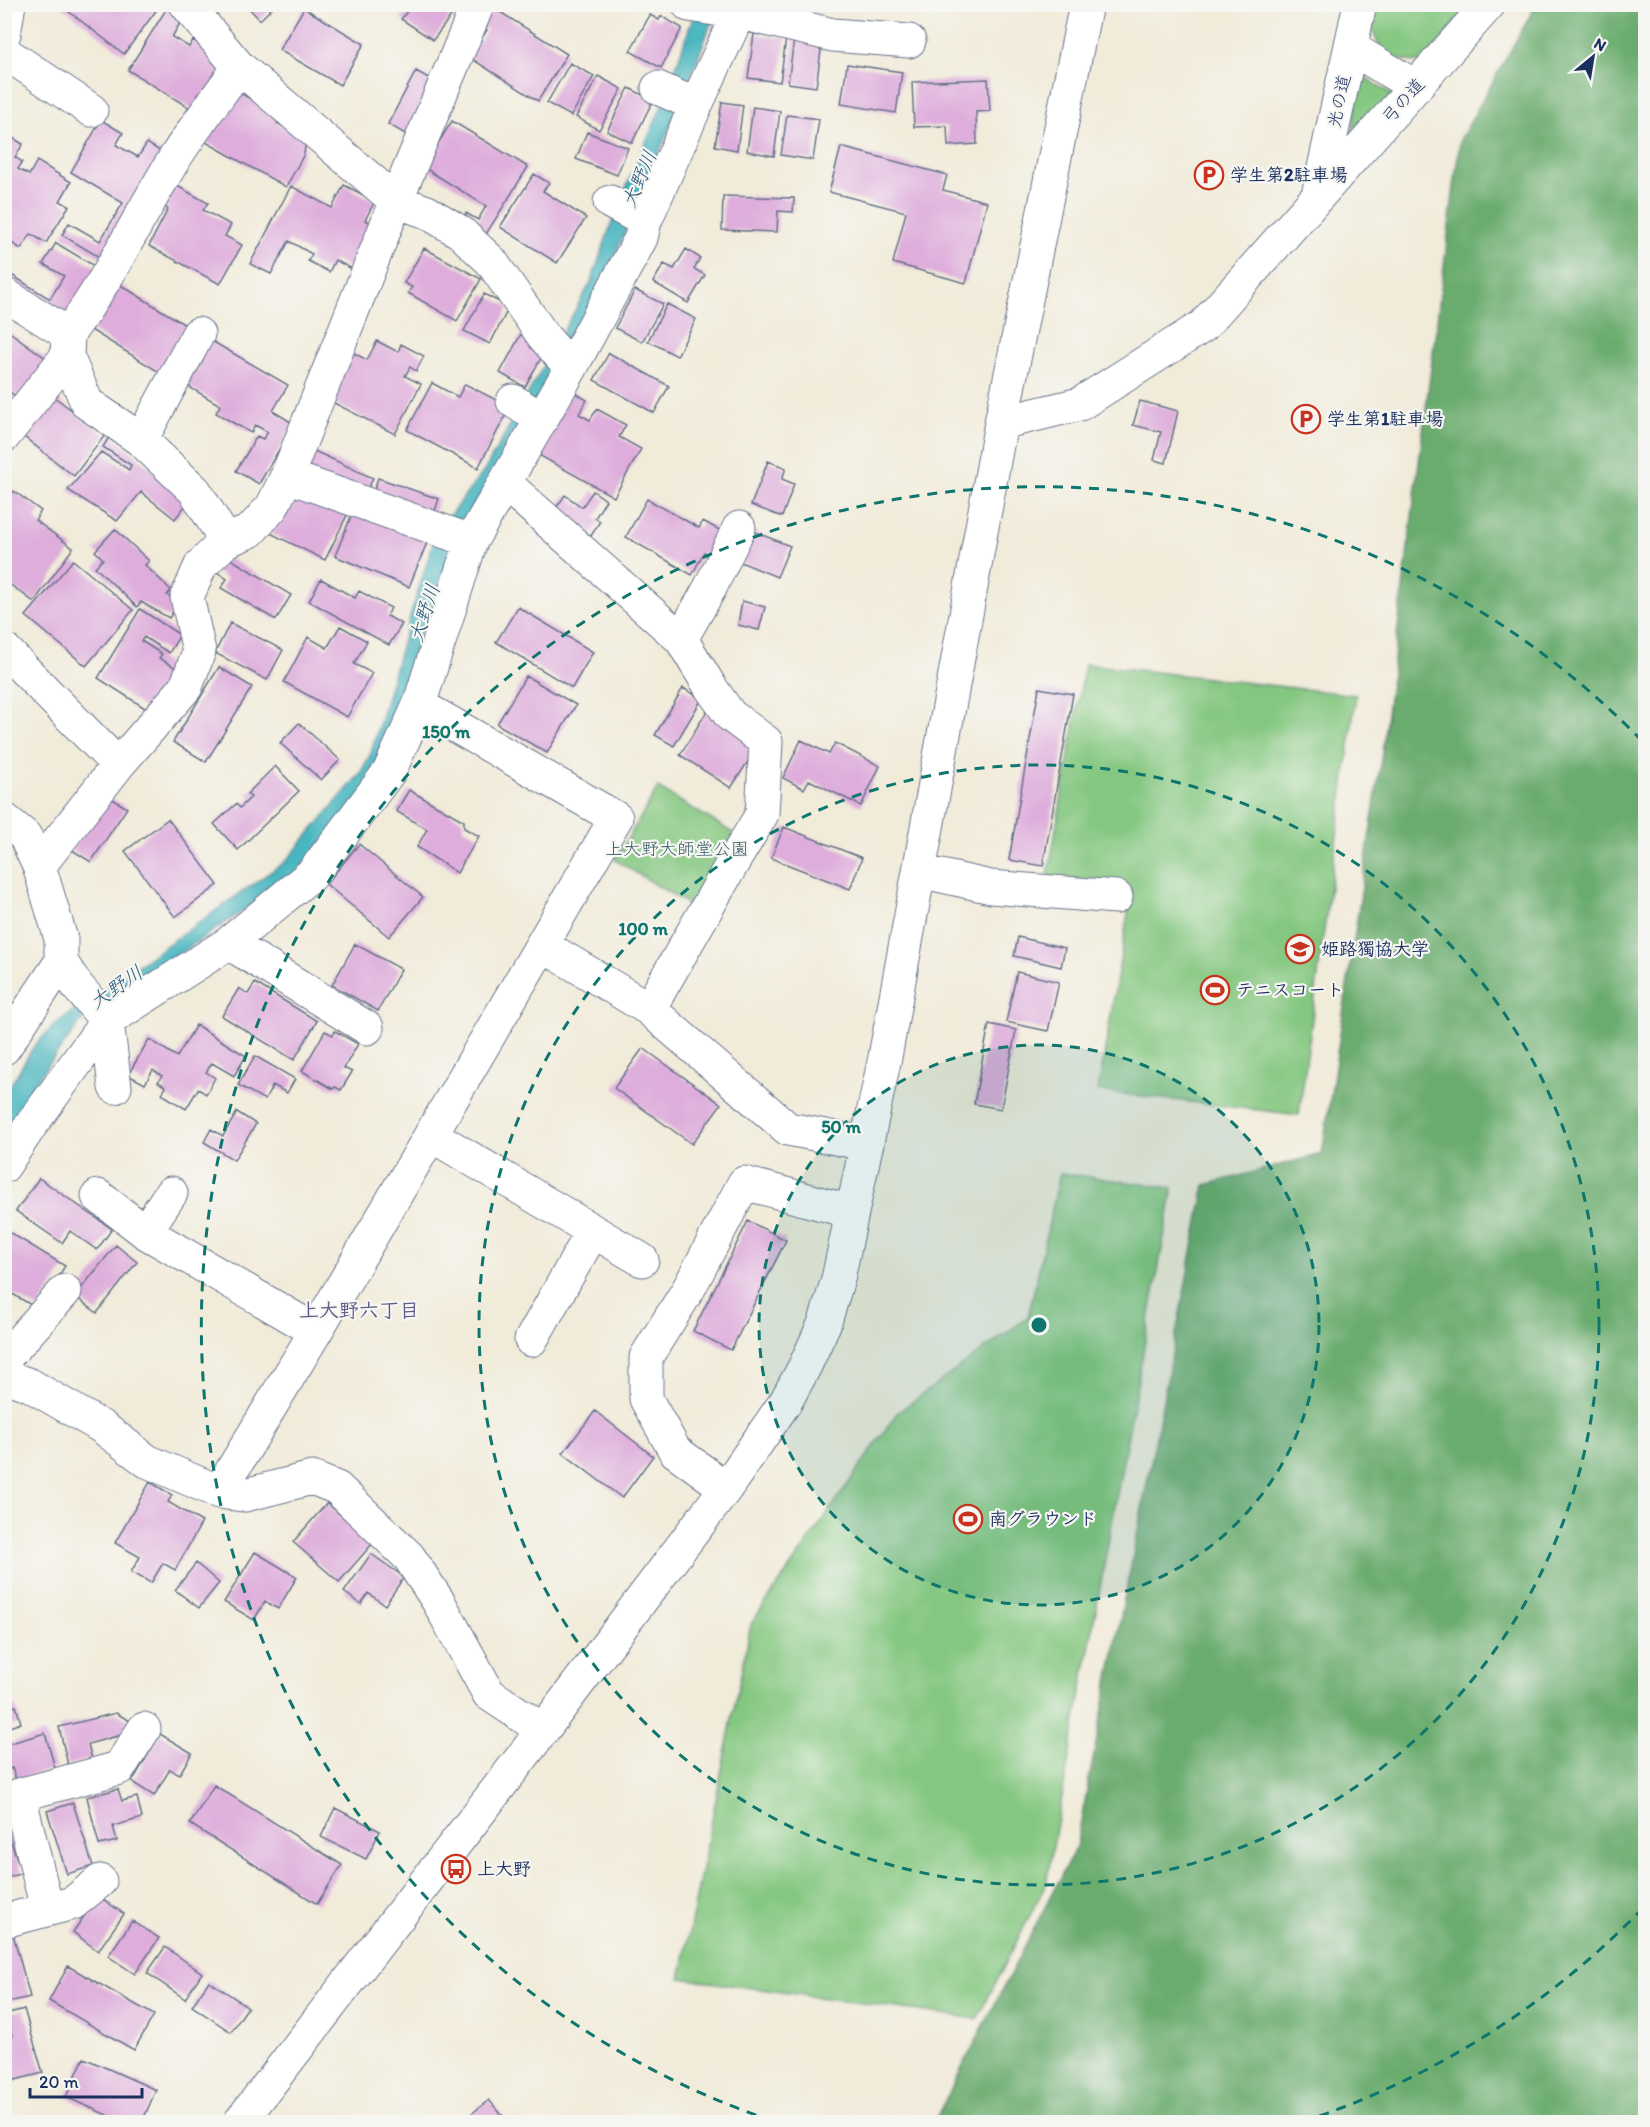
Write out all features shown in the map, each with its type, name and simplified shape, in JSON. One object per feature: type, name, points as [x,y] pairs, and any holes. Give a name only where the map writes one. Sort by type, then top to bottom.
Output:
[{"type":"street","points":[[4,34],[9,4]]},
{"type":"street","points":[[186,4],[239,67],[396,201],[427,212],[460,232],[491,261],[544,337],[571,368]]},
{"type":"street","points":[[39,866],[118,765],[186,687],[199,651],[187,597],[201,565],[226,541],[250,531],[272,507],[287,476],[396,201],[478,4]]},
{"type":"street","points":[[240,2122],[543,1730],[726,1488],[786,1401],[806,1366],[828,1311],[838,1279],[867,1144],[1001,423],[1086,4]]},
{"type":"street","name":"光の道","points":[[1318,197],[1360,4]]},
{"type":"street","name":"弓の道","points":[[1001,423],[1080,404],[1203,326],[1489,4]]},
{"type":"street","points":[[689,5],[742,9],[832,35],[909,41]]},
{"type":"street","points":[[4,1166],[30,1125],[106,1022],[229,943],[314,873],[389,772],[419,705],[471,541],[506,484],[641,238],[645,221],[696,105],[742,9]]},
{"type":"street","points":[[1351,48],[1416,87]]},
{"type":"street","points":[[4,52],[91,110]]},
{"type":"street","points":[[4,436],[67,345],[173,161],[239,67]]},
{"type":"street","points":[[658,88],[696,105]]},
{"type":"street","points":[[610,202],[645,221]]},
{"type":"street","points":[[4,294],[67,345],[87,403],[141,440],[195,491],[226,541]]},
{"type":"street","points":[[141,440],[198,334]]},
{"type":"street","points":[[513,401],[542,418]]},
{"type":"street","points":[[287,476],[471,541]]},
{"type":"street","points":[[506,484],[681,639],[730,715],[766,742],[762,814],[649,1010]]},
{"type":"street","points":[[681,639],[710,588],[739,528]]},
{"type":"street","points":[[4,649],[118,765]]},
{"type":"street","points":[[219,1492],[431,1136],[616,818],[419,705]]},
{"type":"street","points":[[4,819],[25,836],[39,866],[69,974],[106,1022],[115,1087]]},
{"type":"street","points":[[919,871],[991,887],[1116,897]]},
{"type":"street","points":[[229,943],[367,1028]]},
{"type":"street","points":[[542,945],[649,1010],[788,1129],[867,1144]]},
{"type":"street","points":[[4,1048],[69,974]]},
{"type":"street","points":[[431,1136],[642,1260]]},
{"type":"street","points":[[726,1488],[675,1451],[646,1399],[646,1358],[688,1290],[744,1183],[852,1212]]},
{"type":"street","points":[[145,1232],[171,1193]]},
{"type":"street","points":[[98,1196],[145,1232],[316,1331]]},
{"type":"street","points":[[531,1340],[593,1231]]},
{"type":"street","points":[[4,1359],[65,1291]]},
{"type":"street","points":[[4,1376],[30,1385],[102,1427],[147,1461],[219,1492],[245,1495],[312,1478],[337,1488],[410,1557],[438,1601],[489,1694],[543,1730]]},
{"type":"street","points":[[47,1909],[19,1795],[119,1768],[144,1729]]},
{"type":"street","points":[[4,1921],[73,1903],[100,1881]]},
{"type":"green space","points":[[1376,5],[1470,5],[1422,63],[1396,59],[1381,51],[1371,26]]},
{"type":"green space","points":[[1536,5],[1645,5],[1645,2122],[934,2122],[1076,1847],[1205,1185],[1322,1154],[1382,753],[1460,140]]},
{"type":"green space","points":[[1360,74],[1393,95],[1352,135]]},
{"type":"green space","name":"テニスコート","points":[[1085,664],[1356,695],[1299,1115],[1098,1091],[1132,890],[1047,880]]},
{"type":"green space","name":"上大野大師堂公園","points":[[658,788],[740,837],[696,909],[615,860]]},
{"type":"green space","name":"南グラウンド","points":[[1060,1173],[1173,1188],[1046,1884],[977,2019],[680,1978],[751,1624],[897,1413],[1028,1317]]},
{"type":"water","name":"大野川","points":[[697,5],[718,5],[687,87],[598,295],[454,545],[420,632],[394,724],[371,784],[295,875],[83,1020],[41,1074],[5,1132],[5,1094],[34,1046],[59,1021],[286,861],[359,775],[371,753],[436,533],[484,471],[591,282],[616,210],[665,99]]},
{"type":"building","points":[[59,4],[161,4],[124,54]]},
{"type":"building","points":[[245,4],[276,4],[260,20]]},
{"type":"building","points":[[401,4],[460,4],[433,40],[401,19],[408,10]]},
{"type":"building","points":[[492,7],[567,54],[538,101],[461,52],[475,48],[487,30],[480,25]]},
{"type":"building","points":[[167,8],[183,18],[172,37],[189,47],[193,40],[218,55],[224,67],[196,112],[128,70]]},
{"type":"building","points":[[304,8],[364,44],[340,85],[279,50]]},
{"type":"building","points":[[650,15],[659,20],[661,16],[682,28],[661,68],[630,51]]},
{"type":"building","points":[[754,34],[786,38],[780,82],[748,78]]},
{"type":"building","points":[[794,39],[822,43],[816,87],[788,83]]},
{"type":"building","points":[[570,63],[594,76],[571,116],[547,103]]},
{"type":"building","points":[[847,64],[902,72],[896,113],[841,104]]},
{"type":"building","points":[[416,71],[441,85],[412,138],[388,124]]},
{"type":"building","points":[[598,76],[622,89],[599,130],[576,117]]},
{"type":"building","points":[[988,79],[990,111],[976,112],[977,144],[948,146],[947,126],[914,127],[912,82]]},
{"type":"building","points":[[629,88],[653,100],[632,143],[607,131]]},
{"type":"building","points":[[233,89],[280,116],[277,123],[306,139],[304,154],[286,187],[204,141]]},
{"type":"building","points":[[722,102],[743,105],[737,150],[715,146]]},
{"type":"building","points":[[753,107],[780,111],[774,156],[747,151]]},
{"type":"building","points":[[787,115],[819,119],[813,160],[781,155]]},
{"type":"building","points":[[101,120],[123,133],[116,145],[138,157],[147,143],[168,156],[106,261],[62,235],[69,223],[100,241],[123,203],[71,172]]},
{"type":"building","points":[[452,121],[528,167],[483,239],[459,224],[466,213],[478,220],[486,206],[423,167]]},
{"type":"building","points":[[587,132],[628,148],[617,175],[576,159]]},
{"type":"building","points":[[4,133],[23,144],[15,157],[22,162],[18,169],[29,175],[37,161],[71,182],[60,201],[69,206],[46,243],[31,234],[21,249],[4,238]]},
{"type":"building","points":[[841,147],[947,175],[943,190],[987,202],[966,283],[893,263],[906,212],[829,192]]},
{"type":"building","points":[[534,174],[549,183],[543,191],[586,218],[557,263],[500,227]]},
{"type":"building","points":[[170,182],[208,203],[203,210],[231,225],[225,236],[242,245],[220,284],[149,246],[168,209],[159,204]]},
{"type":"building","points":[[344,185],[375,201],[365,220],[380,227],[356,271],[335,260],[329,272],[308,261],[312,254],[289,241],[271,274],[250,264],[291,186],[332,208]]},
{"type":"building","points":[[723,196],[794,198],[793,212],[778,211],[777,232],[722,230]]},
{"type":"building","points":[[56,243],[101,270],[68,323],[5,282],[10,274],[50,299],[64,276],[43,264]]},
{"type":"building","points":[[424,248],[481,279],[457,321],[408,293],[412,287],[404,283]]},
{"type":"building","points":[[686,249],[700,258],[694,269],[705,275],[688,303],[653,282],[664,264],[674,269]]},
{"type":"building","points":[[119,284],[187,326],[159,372],[91,330]]},
{"type":"building","points":[[635,290],[663,304],[642,342],[615,328]]},
{"type":"building","points":[[484,294],[509,307],[490,344],[464,331]]},
{"type":"building","points":[[667,304],[696,319],[677,356],[648,341]]},
{"type":"building","points":[[4,328],[51,362],[22,401],[4,388]]},
{"type":"building","points":[[521,334],[537,342],[533,350],[542,356],[525,387],[500,373]]},
{"type":"building","points":[[210,340],[288,385],[273,411],[294,424],[259,484],[236,471],[257,436],[263,439],[268,432],[255,425],[251,433],[216,413],[220,405],[184,384]]},
{"type":"building","points":[[377,341],[398,352],[401,344],[424,356],[416,371],[410,367],[405,376],[421,384],[395,434],[324,398],[348,350],[367,360]]},
{"type":"building","points":[[609,353],[669,386],[654,413],[594,380]]},
{"type":"building","points":[[432,383],[458,397],[465,384],[510,407],[478,468],[407,430]]},
{"type":"building","points":[[572,391],[587,400],[579,414],[590,420],[597,409],[626,425],[619,437],[641,449],[614,497],[537,454]]},
{"type":"building","points":[[49,393],[105,435],[74,476],[19,433]]},
{"type":"building","points":[[1140,401],[1178,411],[1166,463],[1154,460],[1161,432],[1133,425]]},
{"type":"building","points":[[111,434],[189,501],[175,519],[141,492],[117,521],[68,490],[101,452],[129,470],[131,465],[103,447]]},
{"type":"building","points":[[310,449],[373,478],[365,495],[299,468]]},
{"type":"building","points":[[768,461],[786,468],[782,479],[794,484],[782,517],[751,505]]},
{"type":"building","points":[[378,478],[439,499],[433,516],[372,496]]},
{"type":"building","points":[[295,482],[350,509],[325,560],[270,533]]},
{"type":"building","points":[[14,491],[41,511],[35,520],[73,548],[34,602],[4,580],[4,504]]},
{"type":"building","points":[[593,491],[606,500],[595,518],[600,521],[591,536],[554,511],[565,495],[582,507]]},
{"type":"building","points":[[647,499],[699,528],[703,521],[723,532],[709,555],[704,552],[692,575],[626,537]]},
{"type":"building","points":[[354,509],[428,540],[409,587],[335,556]]},
{"type":"building","points":[[115,529],[149,561],[145,565],[171,590],[167,595],[179,603],[169,618],[141,602],[137,607],[95,567],[103,559],[95,551]]},
{"type":"building","points":[[750,530],[790,546],[777,577],[738,561]]},
{"type":"building","points":[[229,558],[291,595],[276,620],[221,588],[227,579],[214,570]]},
{"type":"building","points":[[73,560],[133,610],[86,666],[26,616]]},
{"type":"building","points":[[321,579],[355,598],[359,591],[391,608],[387,616],[402,624],[389,645],[309,601]]},
{"type":"building","points":[[742,601],[765,607],[759,630],[738,625]]},
{"type":"building","points":[[518,607],[593,652],[572,688],[496,642]]},
{"type":"building","points":[[140,609],[180,635],[169,653],[144,637],[141,641],[162,654],[159,658],[178,669],[151,712],[98,678]]},
{"type":"building","points":[[230,623],[283,650],[267,680],[215,653]]},
{"type":"building","points":[[340,626],[367,641],[354,664],[372,673],[347,717],[284,682],[308,637],[327,648]]},
{"type":"building","points":[[219,667],[252,687],[206,762],[173,742]]},
{"type":"building","points":[[526,676],[576,705],[547,753],[497,724]]},
{"type":"building","points":[[683,688],[702,699],[674,746],[655,735]]},
{"type":"building","points":[[1039,688],[1073,694],[1043,866],[1009,860]]},
{"type":"building","points":[[707,711],[759,744],[731,788],[680,755]]},
{"type":"building","points":[[299,723],[340,760],[321,780],[280,743]]},
{"type":"building","points":[[801,740],[829,754],[835,743],[880,766],[861,806],[809,780],[804,789],[783,778]]},
{"type":"building","points":[[275,766],[299,791],[238,850],[214,824],[236,804],[240,808],[251,797],[247,794]]},
{"type":"building","points":[[409,790],[464,821],[464,828],[479,836],[457,873],[417,847],[427,829],[396,811]]},
{"type":"building","points":[[108,796],[127,808],[91,862],[72,850]]},
{"type":"building","points":[[168,819],[218,885],[175,917],[125,851]]},
{"type":"building","points":[[784,827],[862,858],[850,889],[771,858]]},
{"type":"building","points":[[359,844],[423,897],[389,937],[326,884]]},
{"type":"building","points":[[1018,937],[1065,948],[1061,967],[1014,956]]},
{"type":"building","points":[[355,944],[401,969],[378,1011],[332,985]]},
{"type":"building","points":[[1017,972],[1059,982],[1048,1031],[1006,1022]]},
{"type":"building","points":[[255,983],[317,1021],[294,1060],[222,1016],[239,988],[248,994]]},
{"type":"building","points":[[989,1024],[1016,1030],[1001,1109],[974,1104]]},
{"type":"building","points":[[196,1025],[246,1056],[234,1076],[212,1063],[206,1072],[215,1078],[206,1094],[198,1089],[186,1109],[162,1094],[166,1087],[158,1082],[162,1076],[153,1070],[145,1084],[128,1075],[149,1039],[177,1057]]},
{"type":"building","points":[[325,1031],[333,1035],[335,1031],[358,1044],[344,1068],[352,1072],[341,1090],[335,1087],[333,1089],[302,1071]]},
{"type":"building","points":[[643,1048],[721,1104],[692,1144],[614,1088]]},
{"type":"building","points":[[255,1056],[295,1079],[287,1093],[273,1085],[265,1100],[238,1085]]},
{"type":"building","points":[[237,1112],[256,1124],[234,1160],[204,1142],[211,1129],[223,1136]]},
{"type":"building","points":[[39,1178],[112,1229],[97,1250],[70,1231],[62,1243],[16,1211]]},
{"type":"building","points":[[748,1221],[786,1240],[731,1350],[693,1331]]},
{"type":"building","points":[[9,1232],[65,1266],[38,1309],[4,1289],[4,1240]]},
{"type":"building","points":[[116,1245],[137,1262],[97,1313],[75,1296]]},
{"type":"building","points":[[595,1411],[653,1456],[622,1498],[563,1453]]},
{"type":"building","points":[[150,1482],[172,1495],[168,1502],[202,1522],[175,1570],[163,1563],[151,1583],[131,1572],[140,1557],[115,1543]]},
{"type":"building","points":[[327,1503],[373,1543],[339,1582],[293,1542]]},
{"type":"building","points":[[255,1552],[297,1577],[278,1609],[265,1601],[254,1620],[224,1602]]},
{"type":"building","points":[[371,1554],[404,1577],[385,1605],[368,1593],[361,1604],[344,1592]]},
{"type":"building","points":[[196,1563],[219,1583],[199,1608],[175,1590]]},
{"type":"building","points":[[16,1706],[21,1723],[4,1729],[4,1709]]},
{"type":"building","points":[[116,1713],[130,1721],[121,1735],[88,1744],[92,1759],[68,1765],[59,1727]]},
{"type":"building","points":[[45,1733],[55,1768],[16,1780],[12,1768],[4,1771],[4,1745]]},
{"type":"building","points":[[160,1734],[192,1753],[179,1775],[170,1769],[154,1796],[132,1782]]},
{"type":"building","points":[[214,1785],[342,1865],[317,1904],[190,1824]]},
{"type":"building","points":[[118,1789],[122,1801],[137,1797],[142,1818],[113,1826],[117,1841],[99,1845],[87,1797]]},
{"type":"building","points":[[73,1803],[93,1866],[67,1874],[47,1811]]},
{"type":"building","points":[[335,1808],[380,1831],[366,1859],[321,1837]]},
{"type":"building","points":[[4,1826],[22,1873],[4,1879]]},
{"type":"building","points":[[98,1896],[124,1914],[98,1951],[73,1932]]},
{"type":"building","points":[[132,1921],[159,1938],[135,1974],[108,1956]]},
{"type":"building","points":[[13,1934],[30,1997],[4,2003],[4,1936]]},
{"type":"building","points":[[165,1947],[202,1973],[185,1999],[147,1973]]},
{"type":"building","points":[[68,1966],[154,2015],[134,2050],[49,2001]]},
{"type":"building","points":[[209,1981],[248,2007],[231,2032],[192,2006]]},
{"type":"building","points":[[24,2009],[43,2073],[11,2081],[4,2059],[4,2038],[12,2036],[6,2014]]},
{"type":"building","points":[[84,2058],[156,2090],[142,2122],[123,2122],[66,2097]]},
{"type":"building","points":[[489,2100],[508,2122],[461,2122]]},
{"type":"place","name":"学生第2駐車場","points":[[1209,175]]},
{"type":"place","name":"学生第1駐車場","points":[[1306,419]]},
{"type":"place","name":"姫路獨協大学","points":[[1300,949]]},
{"type":"place","name":"テニスコート","points":[[1215,990]]},
{"type":"place","name":"南グラウンド","points":[[968,1519]]},
{"type":"place","name":"上大野","points":[[456,1869]]},
{"type":"district","name":"上大野六丁目","points":[[359,1310]]}]
